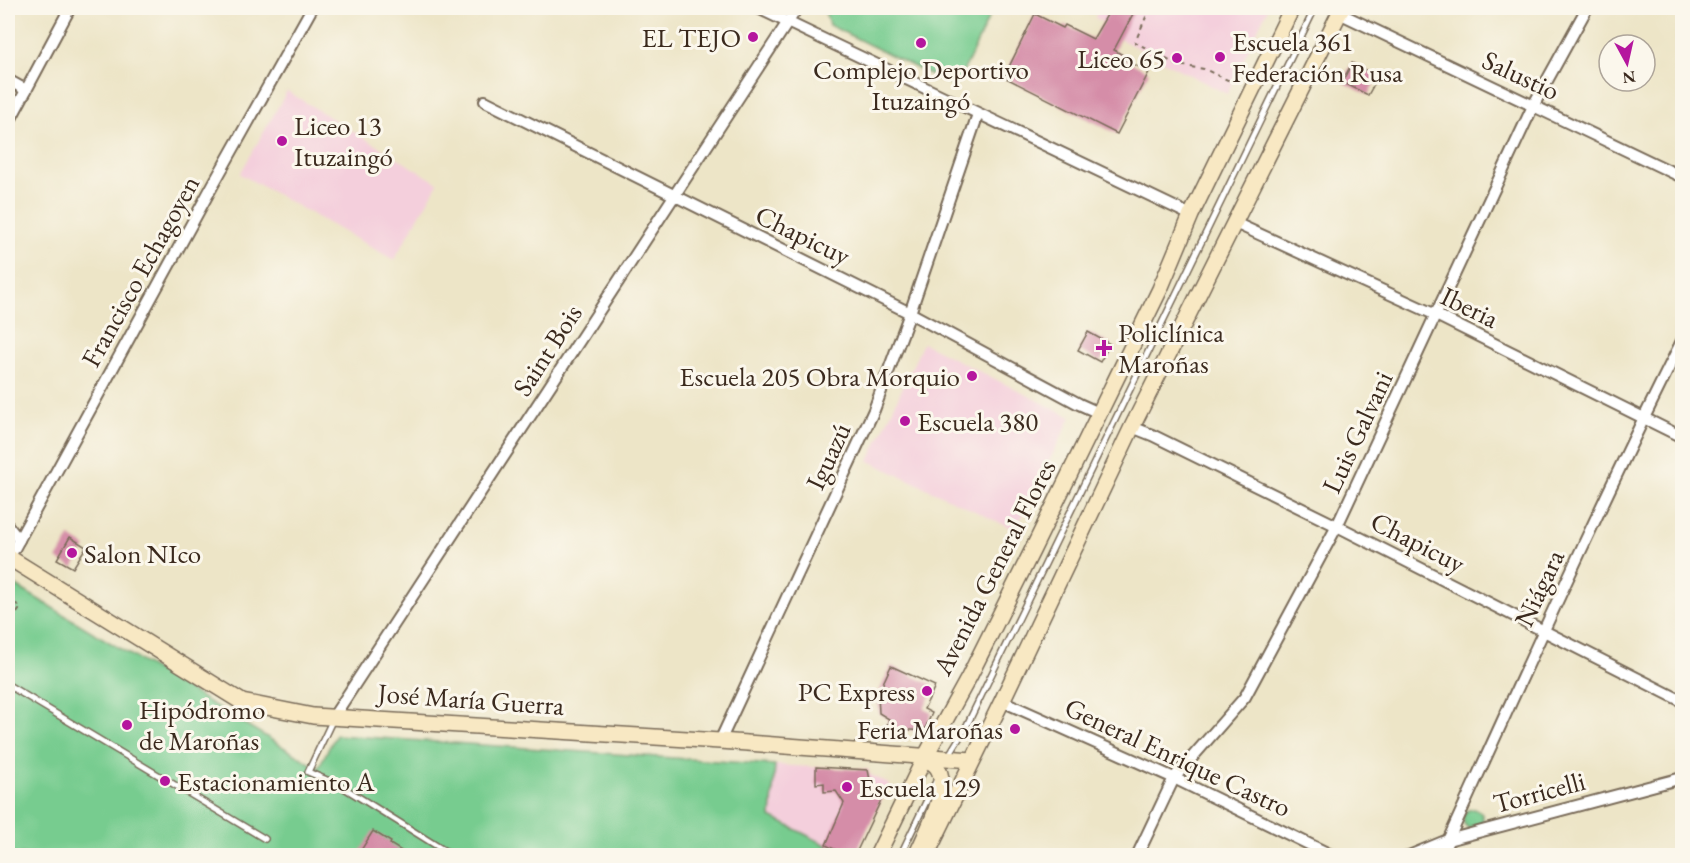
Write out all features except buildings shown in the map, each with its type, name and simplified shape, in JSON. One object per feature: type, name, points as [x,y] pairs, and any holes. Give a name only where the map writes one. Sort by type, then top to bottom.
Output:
[{"type":"main road","name":"Avenida General Flores","points":[[877,855],[925,757],[969,677],[1160,290],[1191,215],[1293,8]]},
{"type":"main road","points":[[927,855],[1132,427],[1340,10]]},
{"type":"main road","name":"José María Guerra","points":[[8,557],[242,702],[313,716],[720,741],[972,760]]},
{"type":"main road","points":[[916,855],[936,809],[941,784],[940,773],[936,766],[925,757]]},
{"type":"street","points":[[8,124],[70,8]]},
{"type":"street","name":"Francisco Echagoyen","points":[[8,557],[312,8]]},
{"type":"street","points":[[758,8],[1191,215]]},
{"type":"street","name":"Saint Bois","points":[[334,716],[797,8]]},
{"type":"street","name":"Luis Galvani","points":[[1137,855],[1174,778],[1245,697],[1337,526],[1533,106],[1587,8]]},
{"type":"street","name":"Salustio","points":[[1340,10],[1533,106],[1683,177]]},
{"type":"street","points":[[8,80],[26,90]]},
{"type":"street","name":"Chapicuy","points":[[485,101],[910,314],[1099,413]]},
{"type":"street","name":"Iguazú","points":[[720,741],[874,410],[910,314],[978,114]]},
{"type":"street","name":"Iberia","points":[[1235,223],[1436,315],[1683,437]]},
{"type":"street","name":"Niágara","points":[[1441,855],[1544,630],[1683,341]]},
{"type":"street","name":"Chapicuy","points":[[1132,427],[1337,526],[1683,701]]},
{"type":"street","points":[[8,526],[19,540]]},
{"type":"street","name":"General Enrique Castro","points":[[1002,701],[1174,778],[1333,855]]},
{"type":"street","name":"Torricelli","points":[[1409,855],[1448,840],[1683,778]]},
{"type":"lane","name":"Avenida General Flores","points":[[900,855],[947,759],[966,727],[1315,8]]},
{"type":"lane","points":[[8,685],[265,839]]},
{"type":"lane","points":[[334,716],[308,772],[342,786],[453,855]]},
{"type":"path","points":[[1150,8],[1135,42],[1177,65],[1204,69],[1232,82]]},
{"type":"path","points":[[8,599],[21,607],[9,625],[12,645]]},
{"type":"shaded area","points":[[1089,8],[1268,8],[1227,94],[1120,39],[1123,32],[1095,18],[1097,12]]},
{"type":"shaded area","points":[[287,91],[438,183],[394,260],[240,174]]},
{"type":"shaded area","points":[[923,343],[1071,417],[1015,530],[869,461]]},
{"type":"shaded area","points":[[775,765],[869,770],[869,774],[889,784],[855,855],[846,855],[771,816]]},
{"type":"green space","name":"Complejo Deportivo Ituzaingó","points":[[824,8],[993,8],[955,87],[829,25]]},
{"type":"green space","name":"Hipódromo de Maroñas","points":[[8,581],[318,768],[336,735],[775,765],[771,817],[846,855],[8,855]]},
{"type":"green space","points":[[1473,809],[1480,812],[1483,819],[1480,826],[1473,829],[1466,826],[1463,819],[1466,812]]},
{"type":"place","name":"EL TEJO","points":[[753,37]]},
{"type":"place","name":"Complejo Deportivo Ituzaingó","points":[[921,43]]},
{"type":"place","name":"Escuela 361 Federación Rusa","points":[[1220,57]]},
{"type":"place","name":"Liceo 65","points":[[1177,58]]},
{"type":"place","name":"Liceo 13 Ituzaingó","points":[[282,141]]},
{"type":"place","name":"Policlínica Maroñas","points":[[1104,348]]},
{"type":"place","name":"Escuela 205 Obra Morquio","points":[[972,376]]},
{"type":"place","name":"Escuela 380","points":[[905,421]]},
{"type":"place","name":"Salon NIco","points":[[72,553]]},
{"type":"place","name":"PC Express","points":[[927,691]]},
{"type":"place","name":"Hipódromo de Maroñas","points":[[127,725]]},
{"type":"place","name":"Feria Maroñas","points":[[1015,729]]},
{"type":"place","name":"Estacionamiento A","points":[[165,781]]},
{"type":"place","name":"Escuela 129","points":[[847,787]]}]
